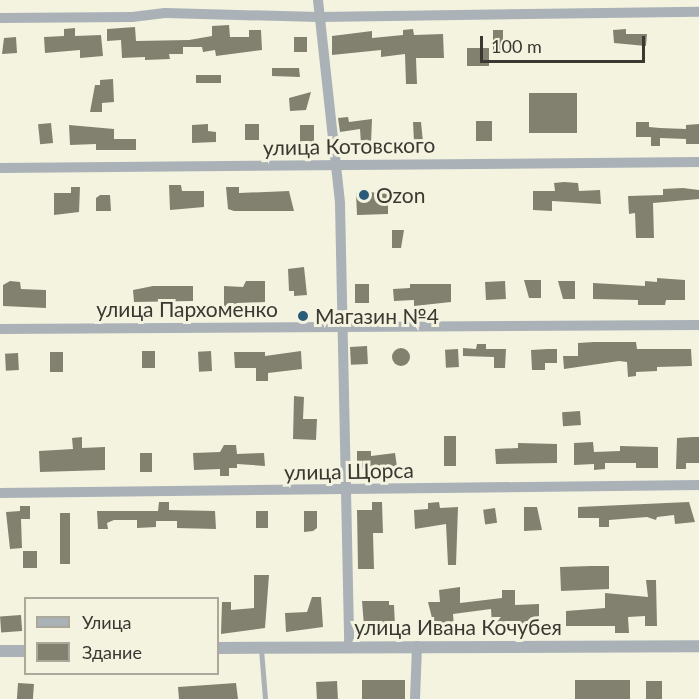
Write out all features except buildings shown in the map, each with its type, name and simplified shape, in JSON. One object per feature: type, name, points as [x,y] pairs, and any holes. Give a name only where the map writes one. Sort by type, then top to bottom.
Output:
[{"type":"street","points":[[318,0],[336,166],[349,647]]},
{"type":"street","points":[[0,18],[132,17],[165,13],[319,17],[699,12]]},
{"type":"street","name":"улица Котовского","points":[[0,168],[699,162]]},
{"type":"street","name":"улица Пархоменко","points":[[0,329],[699,325]]},
{"type":"street","name":"улица Щорса","points":[[0,493],[345,491],[699,485]]},
{"type":"street","points":[[416,699],[417,646]]},
{"type":"street","name":"улица Ивана Кочубея","points":[[219,648],[699,646]]},
{"type":"street","points":[[0,651],[24,651]]},
{"type":"lane","points":[[261,648],[265,699]]},
{"type":"place","name":"Ozon","points":[[364,195]]},
{"type":"place","name":"Магазин №4","points":[[303,316]]}]
